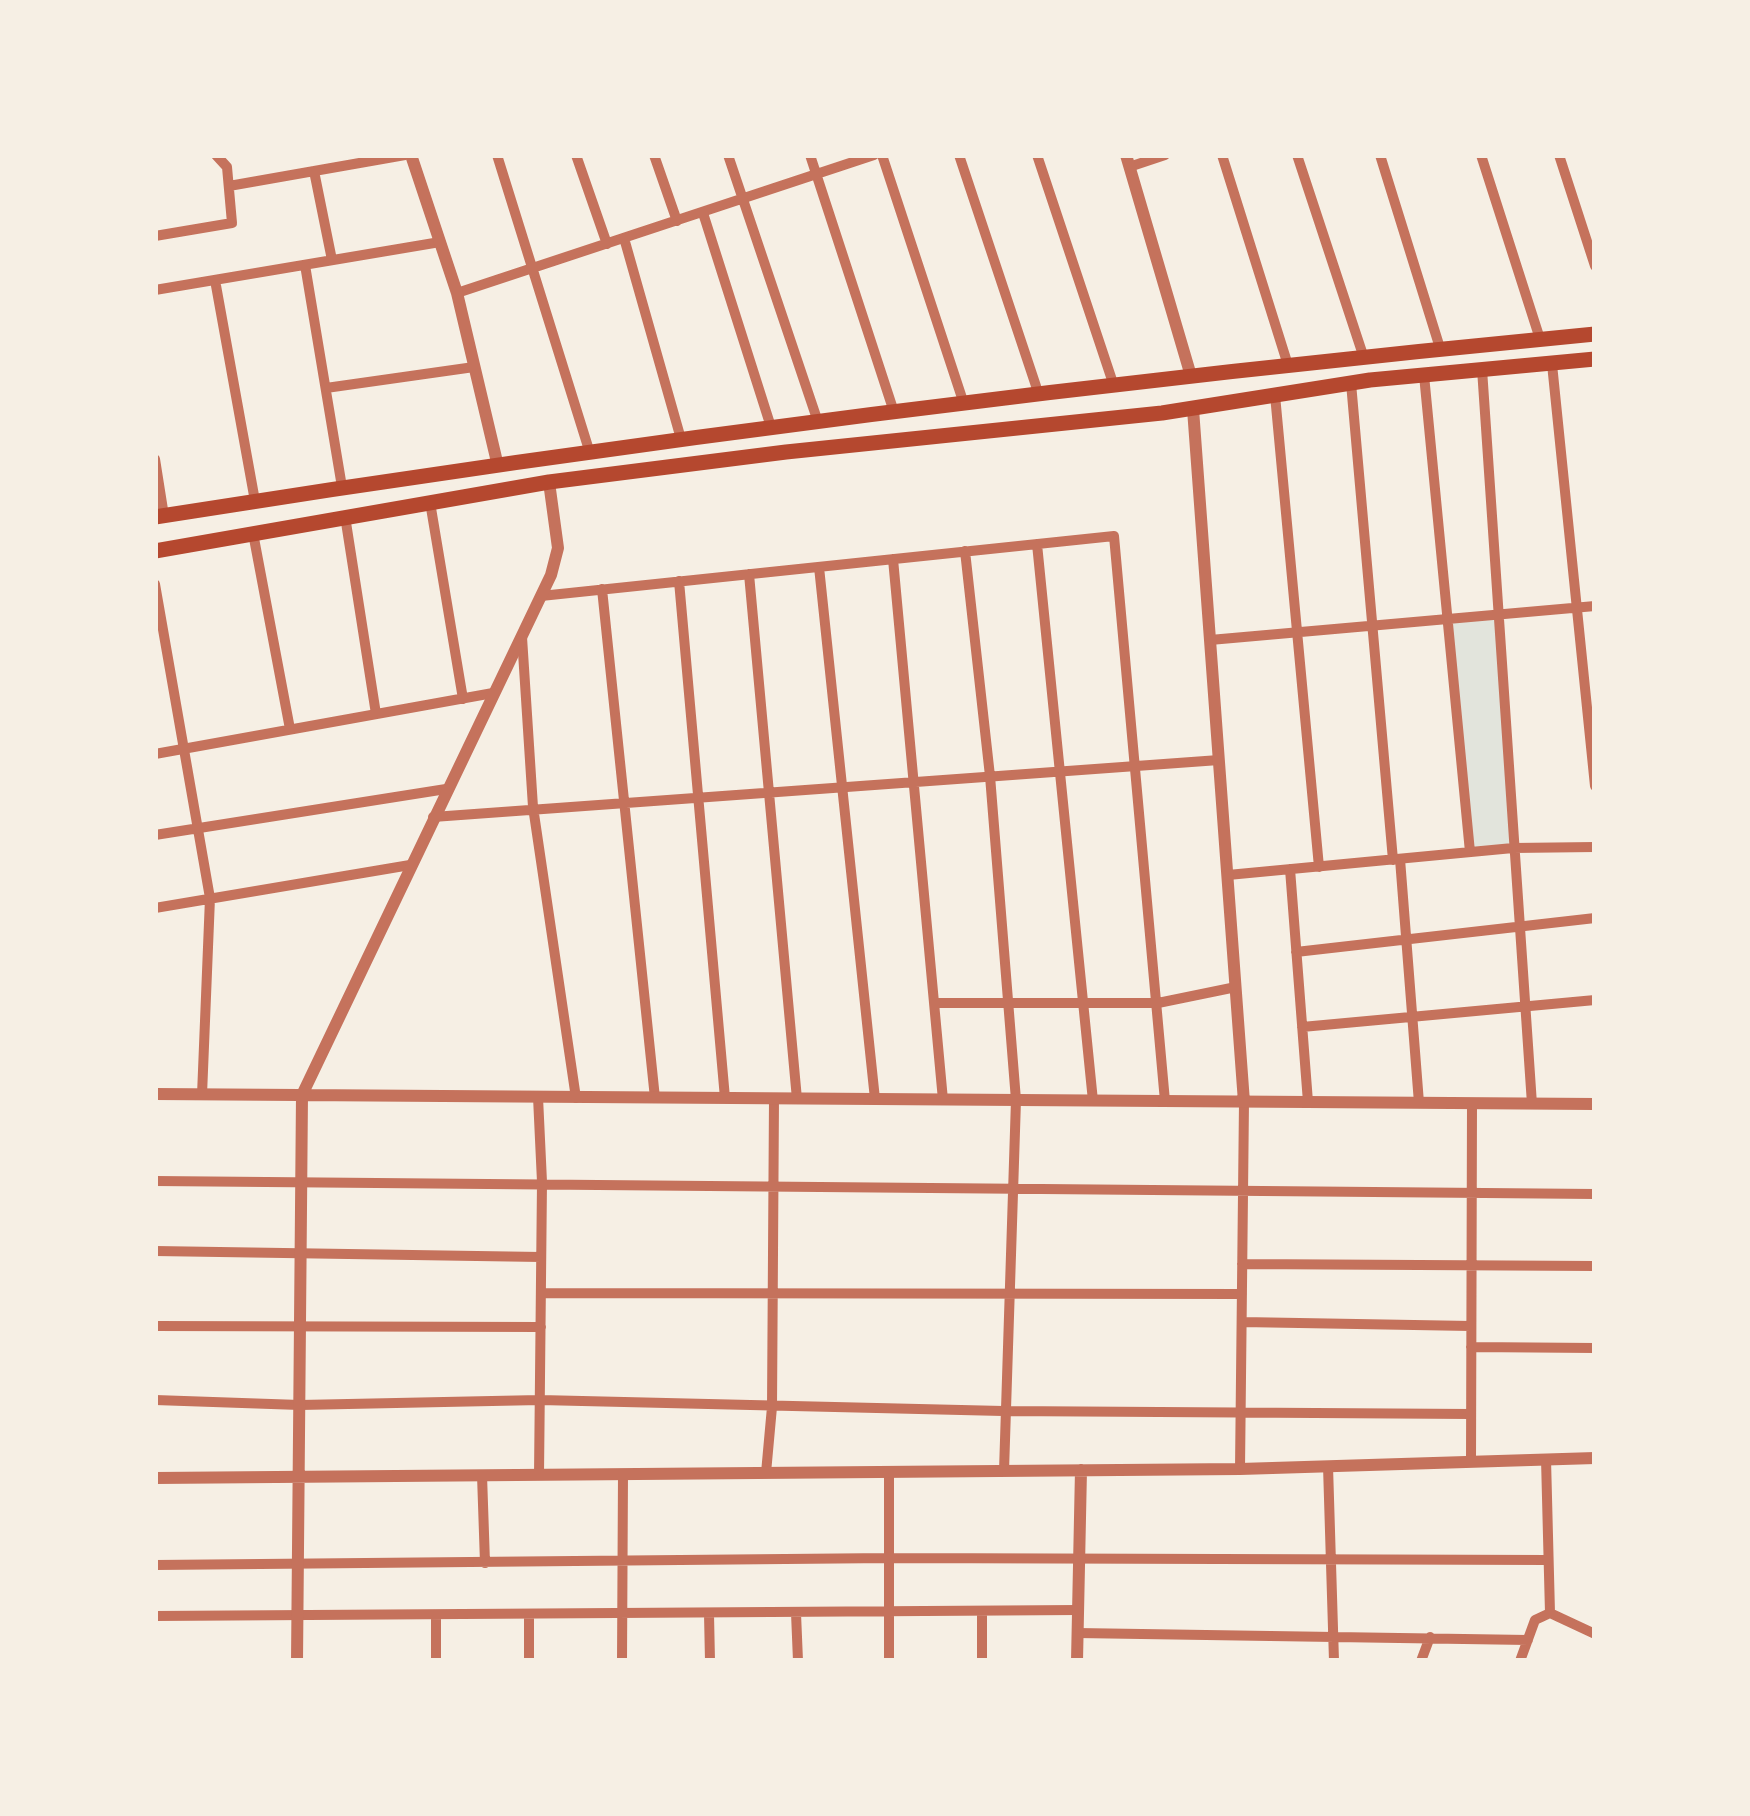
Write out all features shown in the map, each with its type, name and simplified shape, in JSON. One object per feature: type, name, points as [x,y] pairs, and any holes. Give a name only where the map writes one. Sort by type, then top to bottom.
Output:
[{"type":"main road","points":[[160,517],[497,462],[771,428],[816,418],[1039,396],[1287,362],[1595,334]]},
{"type":"main road","points":[[155,551],[549,482],[786,452],[1162,414],[1424,374],[1595,359]]},
{"type":"main road","points":[[1209,373],[1218,405]]},
{"type":"main road","points":[[1157,380],[1162,414]]},
{"type":"street","points":[[155,236],[232,223],[227,167],[216,155]]},
{"type":"street","points":[[229,186],[408,155],[456,293],[497,462]]},
{"type":"street","points":[[497,155],[535,267],[588,450]]},
{"type":"street","points":[[576,155],[608,244]]},
{"type":"street","points":[[654,155],[677,221]]},
{"type":"street","points":[[728,155],[816,418]]},
{"type":"street","points":[[810,155],[894,412]]},
{"type":"street","points":[[456,293],[874,155]]},
{"type":"street","points":[[882,155],[964,404]]},
{"type":"street","points":[[959,155],[1039,396]]},
{"type":"street","points":[[1037,155],[1114,386]]},
{"type":"street","points":[[1165,155],[1127,161],[1191,376]]},
{"type":"street","points":[[1222,155],[1287,362]]},
{"type":"street","points":[[1297,155],[1363,356]]},
{"type":"street","points":[[1380,155],[1440,348]]},
{"type":"street","points":[[1481,155],[1540,339]]},
{"type":"street","points":[[1559,155],[1595,266]]},
{"type":"street","points":[[314,171],[332,260]]},
{"type":"street","points":[[702,213],[771,428]]},
{"type":"street","points":[[624,238],[681,439]]},
{"type":"street","points":[[155,290],[440,242]]},
{"type":"street","points":[[305,265],[342,487]]},
{"type":"street","points":[[215,280],[254,501]]},
{"type":"street","points":[[1552,364],[1595,786]]},
{"type":"street","points":[[326,388],[474,366]]},
{"type":"street","points":[[1482,369],[1532,1104]]},
{"type":"street","points":[[1424,374],[1444,622],[1470,852]]},
{"type":"street","points":[[1351,383],[1406,938],[1418,1103]]},
{"type":"street","points":[[1275,395],[1319,867]]},
{"type":"street","points":[[1193,409],[1244,1102],[1240,1469]]},
{"type":"street","points":[[155,458],[160,517]]},
{"type":"street","points":[[297,1661],[302,1096],[541,596],[558,548],[549,482]]},
{"type":"street","points":[[430,502],[463,698]]},
{"type":"street","points":[[345,516],[376,714]]},
{"type":"street","points":[[253,533],[290,729]]},
{"type":"street","points":[[541,596],[1114,536],[1164,1101]]},
{"type":"street","points":[[1037,544],[1093,1101]]},
{"type":"street","points":[[965,551],[990,776],[1016,1100],[1006,1292],[1004,1471]]},
{"type":"street","points":[[893,558],[944,1100]]},
{"type":"street","points":[[819,566],[875,1100]]},
{"type":"street","points":[[749,574],[797,1099]]},
{"type":"street","points":[[679,581],[695,798],[725,1098]]},
{"type":"street","points":[[155,584],[210,898],[202,1095]]},
{"type":"street","points":[[602,589],[654,1098]]},
{"type":"street","points":[[1210,640],[1595,606]]},
{"type":"street","points":[[522,634],[532,807],[576,1098]]},
{"type":"street","points":[[155,754],[494,693]]},
{"type":"street","points":[[433,817],[625,800],[1219,760]]},
{"type":"street","points":[[155,835],[446,790]]},
{"type":"street","points":[[1228,875],[1513,848],[1595,847]]},
{"type":"street","points":[[155,908],[410,866]]},
{"type":"street","points":[[1290,869],[1308,1102]]},
{"type":"street","points":[[1296,952],[1595,918]]},
{"type":"street","points":[[934,1004],[1158,1002],[1236,987]]},
{"type":"street","points":[[1302,1027],[1595,1000]]},
{"type":"street","points":[[155,1094],[1595,1104]]},
{"type":"street","points":[[538,1097],[542,1182],[539,1475]]},
{"type":"street","points":[[766,1473],[772,1408],[774,1098]]},
{"type":"street","points":[[1471,1461],[1472,1104]]},
{"type":"street","points":[[155,1180],[1595,1194]]},
{"type":"street","points":[[155,1251],[541,1257]]},
{"type":"street","points":[[1242,1264],[1595,1266]]},
{"type":"street","points":[[542,1293],[1242,1294]]},
{"type":"street","points":[[1242,1322],[1471,1326]]},
{"type":"street","points":[[155,1326],[541,1327]]},
{"type":"street","points":[[1471,1346],[1595,1348]]},
{"type":"street","points":[[155,1400],[300,1404],[540,1400],[772,1408],[1471,1414]]},
{"type":"street","points":[[155,1478],[1240,1469],[1595,1458]]},
{"type":"street","points":[[1546,1459],[1550,1613]]},
{"type":"street","points":[[1328,1466],[1334,1661]]},
{"type":"street","points":[[1076,1661],[1081,1470]]},
{"type":"street","points":[[888,1661],[889,1472]]},
{"type":"street","points":[[622,1661],[623,1474]]},
{"type":"street","points":[[482,1476],[484,1564]]},
{"type":"street","points":[[155,1564],[890,1558],[1548,1560]]},
{"type":"street","points":[[155,1616],[1078,1610]]},
{"type":"street","points":[[982,1612],[982,1661]]},
{"type":"street","points":[[796,1613],[798,1661]]},
{"type":"street","points":[[1550,1613],[1595,1634]]},
{"type":"street","points":[[1520,1661],[1535,1620],[1550,1613]]},
{"type":"street","points":[[708,1614],[710,1661]]},
{"type":"street","points":[[436,1615],[436,1661]]},
{"type":"street","points":[[529,1615],[529,1661]]},
{"type":"street","points":[[1077,1633],[1528,1640]]},
{"type":"street","points":[[1421,1661],[1430,1637]]},
{"type":"shaded area","points":[[1496,615],[1513,848],[1470,852],[1445,622]]}]
